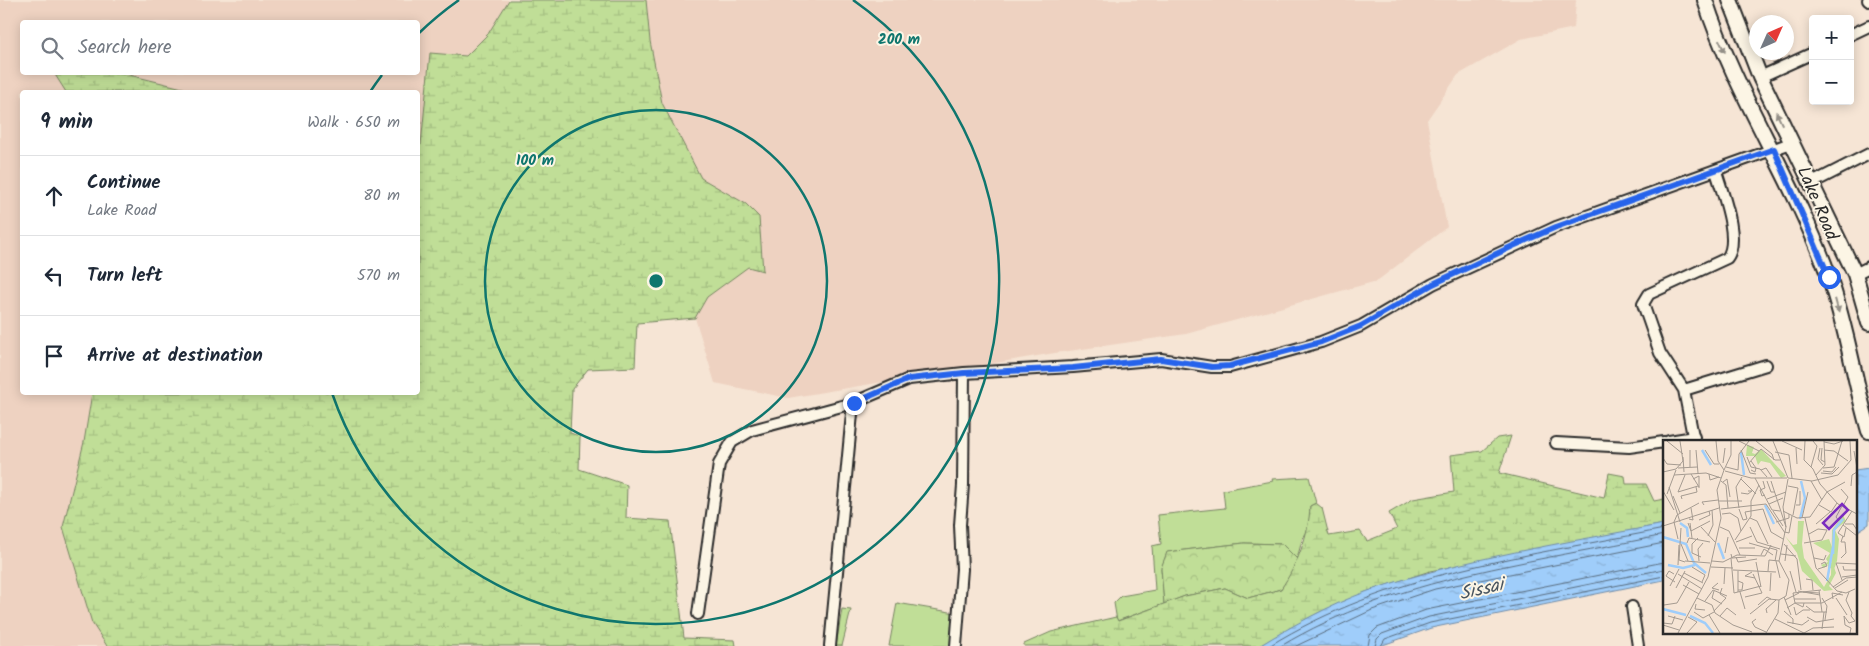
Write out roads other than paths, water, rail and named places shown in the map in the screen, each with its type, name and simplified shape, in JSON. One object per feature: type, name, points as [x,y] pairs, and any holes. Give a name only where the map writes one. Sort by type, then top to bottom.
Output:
[{"type":"main road","name":"Lake Road","points":[[1705,0],[1719,38],[1774,149],[1829,277],[1869,431]]},
{"type":"main road","name":"Lake Road","points":[[1730,0],[1760,77],[1855,274],[1869,323]]},
{"type":"street","points":[[1854,33],[1869,26]]},
{"type":"street","points":[[1760,77],[1809,54]]},
{"type":"street","points":[[698,614],[719,464],[732,442],[752,430],[854,403],[909,379],[964,373],[1073,368],[1161,359],[1212,367],[1239,364],[1321,342],[1361,326],[1433,284],[1556,227],[1791,143]]},
{"type":"street","points":[[1810,184],[1869,154]]},
{"type":"street","points":[[1682,440],[1694,439],[1684,390],[1660,353],[1643,304],[1648,294],[1727,258],[1731,253],[1732,246],[1728,216],[1716,171]]},
{"type":"street","points":[[1855,274],[1869,267]]},
{"type":"street","points":[[1684,390],[1766,365]]},
{"type":"street","points":[[958,645],[962,569],[960,525],[964,485],[964,373]]},
{"type":"street","points":[[830,646],[854,403]]},
{"type":"street","points":[[1556,443],[1630,447],[1663,442]]},
{"type":"street","points":[[1632,607],[1638,646]]},
{"type":"water","points":[[1869,468],[1869,524],[1856,532],[1856,470]]},
{"type":"water","name":"Sissai","points":[[1663,524],[1663,580],[1431,628],[1380,646],[1259,646],[1298,623],[1368,591],[1440,569],[1515,552]]}]
